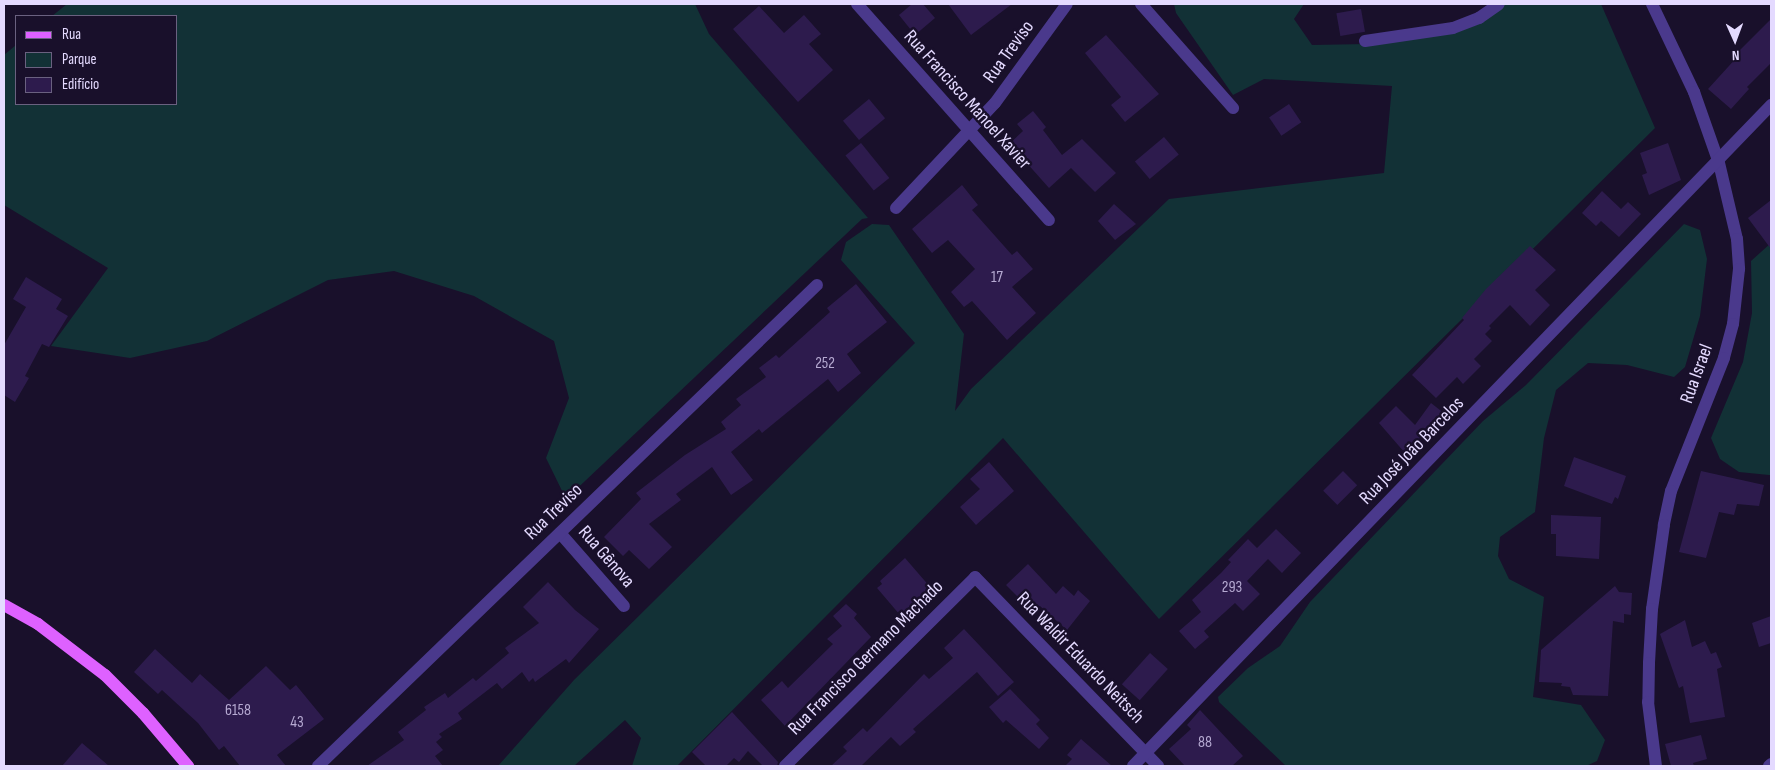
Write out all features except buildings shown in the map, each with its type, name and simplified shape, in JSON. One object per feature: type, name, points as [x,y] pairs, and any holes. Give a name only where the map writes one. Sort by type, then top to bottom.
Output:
[{"type":"main road","points":[[4,605],[38,624],[105,675],[143,713],[188,766]]},
{"type":"street","name":"Rua Francisco Manoel Xavier","points":[[857,4],[1049,220]]},
{"type":"street","name":"Rua Treviso","points":[[896,208],[971,132],[1067,4]]},
{"type":"street","points":[[1141,4],[1233,108]]},
{"type":"street","points":[[1366,41],[1453,28],[1479,18],[1499,4]]},
{"type":"street","name":"Rua Israel","points":[[1652,4],[1694,92],[1719,162],[1737,239],[1736,294],[1724,358],[1671,490],[1664,525],[1652,609],[1649,663],[1648,702],[1656,766]]},
{"type":"street","name":"Rua José João Barcelos","points":[[1133,766],[1144,752],[1719,162],[1771,105]]},
{"type":"street","name":"Rua Treviso","points":[[318,766],[817,285]]},
{"type":"street","name":"Rua Gênova","points":[[560,532],[624,606]]},
{"type":"street","name":"Rua Waldir Eduardo Neitsch","points":[[975,577],[1158,766]]},
{"type":"street","name":"Rua Francisco Germano Machado","points":[[784,766],[975,577]]},
{"type":"green space","points":[[67,4],[695,4],[709,34],[868,218],[862,219],[566,499],[546,458],[569,398],[554,341],[474,296],[394,271],[328,280],[207,341],[130,358],[51,346],[108,268],[4,205],[4,55],[15,46],[15,105],[178,105],[178,15],[53,15]]},
{"type":"green space","points":[[1174,4],[1304,4],[1294,19],[1312,45],[1367,44],[1483,20],[1505,4],[1601,4],[1655,128],[1159,619],[1003,438],[677,766],[632,766],[641,738],[625,720],[574,766],[498,766],[574,680],[915,343],[841,260],[846,242],[872,224],[889,225],[964,334],[955,411],[971,389],[1169,199],[1384,173],[1392,86],[1264,79],[1233,95],[1176,13]]},
{"type":"green space","points":[[1684,224],[1700,230],[1707,259],[1700,316],[1685,367],[1674,377],[1627,365],[1588,363],[1556,390],[1544,438],[1535,512],[1500,537],[1498,556],[1509,579],[1544,597],[1533,697],[1581,705],[1605,740],[1597,761],[1586,766],[1286,766],[1219,702],[1218,697],[1248,668],[1280,646],[1310,602],[1483,421],[1526,385]]},
{"type":"green space","points":[[1771,243],[1771,475],[1769,475],[1739,472],[1720,459],[1711,438],[1743,362],[1752,313],[1751,261]]}]
